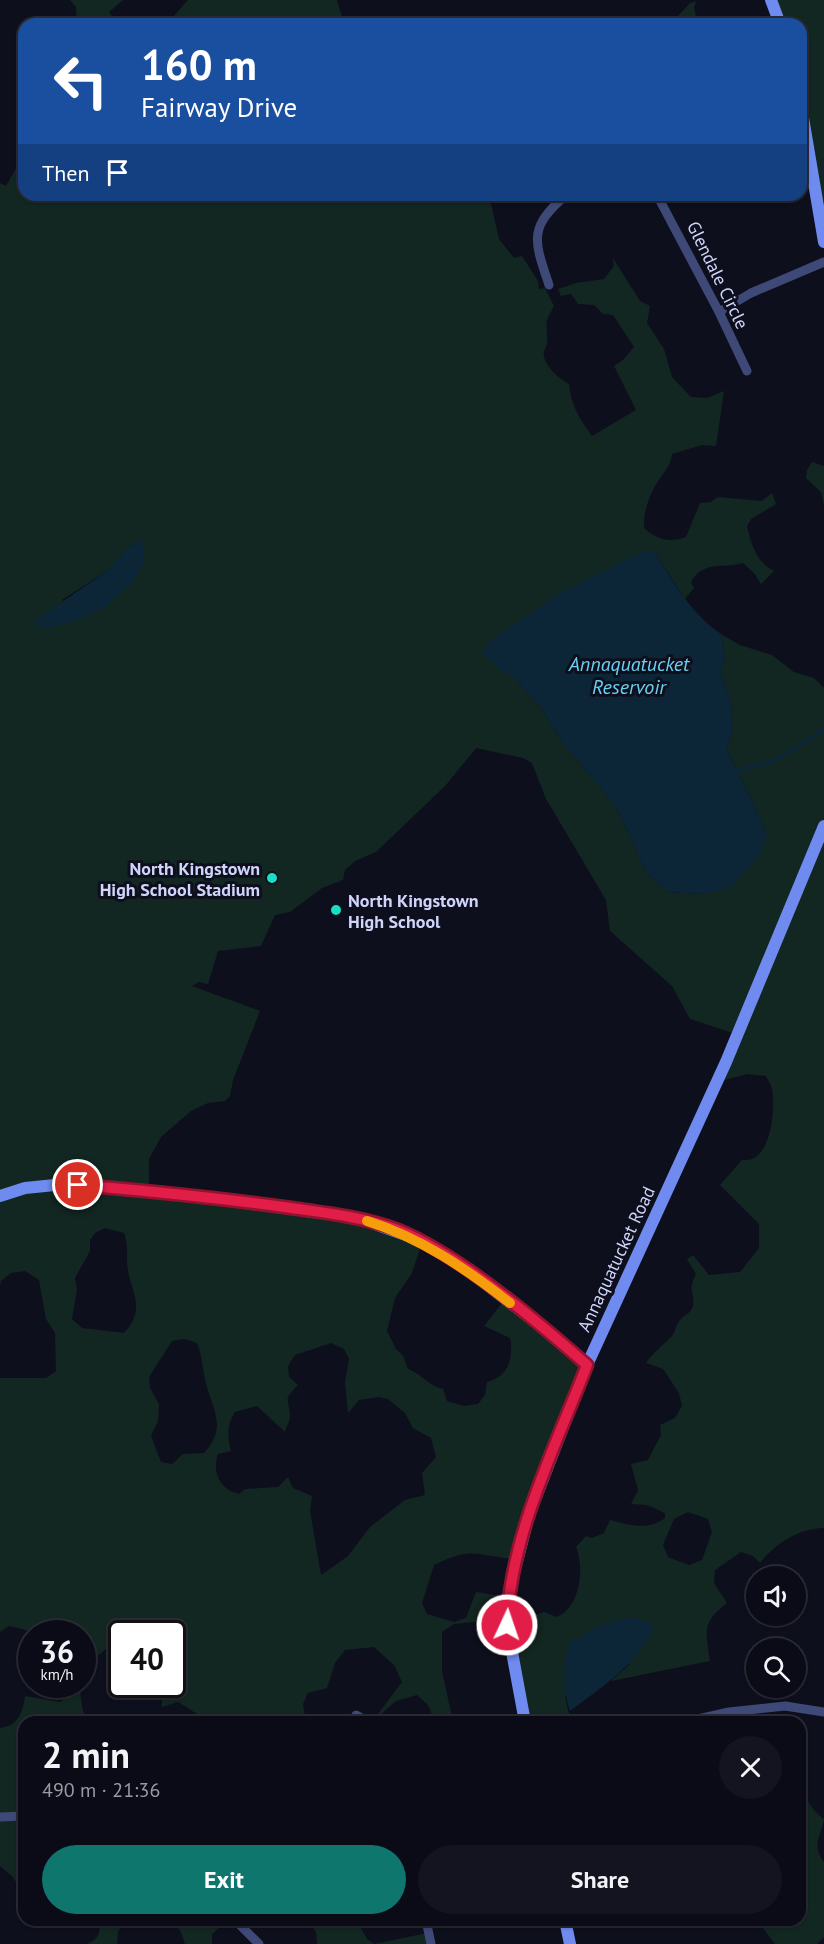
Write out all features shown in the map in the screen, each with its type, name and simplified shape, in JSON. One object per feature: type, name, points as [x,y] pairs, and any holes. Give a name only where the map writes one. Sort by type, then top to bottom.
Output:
[{"type":"street","points":[[771,0],[778,18]]},
{"type":"street","points":[[807,141],[824,242]]},
{"type":"street","points":[[549,285],[540,259],[536,232],[548,211],[560,201]]},
{"type":"street","name":"Glendale Circle","points":[[660,201],[719,312],[747,371]]},
{"type":"street","points":[[719,312],[751,293],[824,262]]},
{"type":"street","name":"Annaquatucket Road","points":[[524,1716],[507,1625],[508,1596],[529,1515],[587,1365],[726,1062],[824,826]]},
{"type":"street","points":[[0,1196],[24,1188],[65,1184],[164,1192],[358,1218],[420,1240],[469,1271],[556,1338],[587,1365]]},
{"type":"street","points":[[711,1716],[785,1706],[824,1713]]},
{"type":"street","points":[[0,1817],[18,1816]]},
{"type":"street","points":[[241,1926],[259,1944]]},
{"type":"street","points":[[427,1926],[431,1944]]},
{"type":"street","points":[[567,1926],[570,1944]]},
{"type":"green space","points":[[70,0],[123,0],[109,12],[113,18],[77,18],[76,7]]},
{"type":"green space","points":[[188,0],[337,0],[342,18],[170,18]]},
{"type":"green space","points":[[770,0],[824,0],[824,247],[807,144],[807,18],[778,18]]},
{"type":"green space","points":[[696,1],[694,8],[696,18],[672,18],[677,17],[690,3]]},
{"type":"green space","points":[[18,165],[18,201],[490,201],[499,239],[514,258],[522,256],[538,281],[539,289],[545,288],[554,306],[547,322],[545,361],[560,378],[569,384],[576,411],[592,436],[636,410],[614,366],[624,359],[634,347],[613,315],[603,314],[594,305],[578,304],[571,294],[561,296],[558,289],[576,283],[604,279],[614,266],[613,258],[640,301],[650,306],[647,323],[664,349],[672,377],[691,397],[707,398],[724,391],[716,446],[702,445],[672,454],[668,466],[649,499],[644,517],[644,528],[664,539],[680,539],[686,537],[700,503],[711,502],[718,497],[762,501],[772,493],[776,504],[751,519],[747,526],[759,558],[774,571],[761,584],[754,573],[743,563],[707,568],[696,575],[691,582],[694,588],[685,599],[654,551],[513,676],[543,711],[561,741],[616,806],[646,872],[667,892],[706,894],[767,833],[727,749],[733,727],[731,702],[721,675],[725,654],[721,634],[740,645],[772,655],[794,672],[814,678],[824,688],[824,1528],[806,1531],[788,1538],[760,1563],[753,1556],[741,1552],[715,1570],[714,1583],[727,1603],[713,1616],[707,1628],[710,1661],[611,1681],[631,1663],[565,1697],[570,1716],[523,1716],[505,1619],[454,1624],[442,1632],[442,1671],[452,1716],[433,1716],[428,1705],[417,1695],[396,1701],[376,1716],[402,1682],[394,1665],[374,1647],[345,1650],[335,1663],[327,1688],[308,1693],[303,1704],[305,1716],[200,1716],[178,1702],[162,1707],[162,1698],[186,1698],[186,1620],[108,1620],[108,1647],[96,1658],[96,1620],[18,1620],[18,1628],[9,1626],[0,1632],[0,1378],[46,1378],[56,1371],[55,1333],[46,1319],[39,1280],[25,1271],[11,1273],[1,1281],[0,1286],[0,183],[6,186]],"holes":[[[142,540],[97,609],[88,615],[62,600],[107,571],[131,545]],[[476,748],[523,758],[532,763],[546,799],[606,900],[610,931],[672,986],[690,1019],[736,1034],[717,1082],[747,1074],[766,1076],[772,1089],[773,1109],[769,1134],[759,1154],[752,1159],[742,1160],[720,1185],[759,1224],[759,1248],[740,1272],[709,1275],[693,1255],[687,1259],[696,1274],[692,1288],[692,1308],[679,1321],[672,1336],[646,1363],[663,1369],[679,1393],[682,1406],[675,1418],[660,1425],[661,1435],[648,1460],[631,1464],[638,1490],[631,1504],[647,1505],[665,1513],[665,1518],[645,1526],[610,1520],[604,1533],[592,1538],[586,1536],[576,1547],[580,1576],[575,1596],[571,1605],[557,1617],[544,1612],[530,1617],[508,1616],[507,1597],[476,1592],[466,1618],[454,1622],[427,1614],[422,1603],[434,1565],[458,1555],[467,1554],[517,1559],[585,1364],[502,1303],[484,1326],[510,1338],[511,1353],[508,1366],[500,1376],[487,1382],[485,1395],[478,1404],[464,1406],[447,1401],[443,1389],[408,1369],[403,1356],[396,1349],[387,1331],[395,1298],[412,1273],[421,1246],[356,1218],[149,1189],[149,1159],[161,1137],[191,1111],[208,1103],[225,1101],[230,1096],[233,1080],[260,1011],[192,986],[199,982],[208,984],[218,951],[261,946],[275,915],[290,912],[322,888],[343,880],[345,870],[355,861],[376,852],[446,785]],[[105,1228],[124,1233],[127,1244],[128,1272],[136,1306],[135,1315],[124,1333],[82,1328],[72,1319],[77,1289],[75,1278],[90,1251],[90,1240],[95,1233]],[[184,1339],[197,1343],[216,1417],[216,1434],[204,1453],[183,1454],[172,1464],[161,1462],[151,1436],[158,1421],[159,1404],[150,1388],[149,1377],[172,1341]],[[331,1343],[344,1349],[349,1359],[345,1382],[348,1413],[359,1400],[379,1397],[388,1399],[405,1413],[413,1428],[431,1438],[436,1457],[422,1473],[425,1495],[405,1500],[370,1527],[348,1556],[321,1575],[310,1511],[312,1496],[293,1488],[288,1477],[278,1487],[245,1489],[239,1494],[232,1492],[219,1479],[216,1461],[218,1454],[231,1451],[228,1431],[235,1412],[257,1406],[285,1432],[290,1417],[288,1398],[298,1385],[289,1377],[288,1366],[295,1355]],[[688,1512],[708,1519],[712,1532],[702,1560],[689,1565],[668,1557],[663,1545],[674,1519]]]},
{"type":"green space","points":[[812,462],[824,466],[824,506],[821,492],[806,478],[807,470]]},
{"type":"green space","points":[[25,1698],[61,1702],[63,1698],[81,1698],[85,1716],[18,1716]]},
{"type":"green space","points":[[18,1717],[18,1885],[12,1876],[0,1866],[0,1728],[11,1724]]},
{"type":"green space","points":[[806,1798],[824,1819],[817,1845],[824,1862],[824,1937],[817,1944],[775,1944],[762,1926],[806,1926]]},
{"type":"green space","points":[[100,1926],[121,1926],[117,1944],[87,1944],[94,1940]]},
{"type":"green space","points":[[175,1926],[221,1926],[212,1934],[212,1944],[185,1944],[180,1930]]},
{"type":"green space","points":[[312,1926],[359,1926],[367,1939],[374,1944],[317,1944],[316,1932]]},
{"type":"green space","points":[[427,1933],[430,1944],[374,1944]]},
{"type":"water","points":[[142,540],[145,563],[132,583],[100,611],[97,610],[75,621],[58,626],[35,625],[33,622],[107,571],[131,545]]},
{"type":"water","name":"Annaquatucket Reservoir","points":[[645,550],[654,551],[692,607],[721,634],[725,654],[721,675],[731,702],[733,727],[727,749],[767,833],[760,854],[732,887],[706,894],[667,892],[646,872],[616,806],[561,741],[543,711],[513,676],[509,676],[481,653],[488,643],[555,596]]},
{"type":"water","points":[[631,1617],[652,1624],[654,1629],[646,1642],[617,1675],[570,1711],[565,1677],[569,1643],[601,1625]]},
{"type":"waterway","points":[[734,771],[771,762],[803,744],[824,728]]},
{"type":"slow traffic","points":[[367,1221],[420,1240],[469,1271],[510,1303]]},
{"type":"place","name":"North Kingstown High School Stadium","points":[[272,878]]},
{"type":"place","name":"North Kingstown High School","points":[[336,910]]},
{"type":"route","points":[[78,1185],[164,1192],[269,1205],[358,1218],[397,1230],[420,1240],[469,1271],[556,1338],[587,1365],[529,1515],[508,1596],[507,1625]]}]
